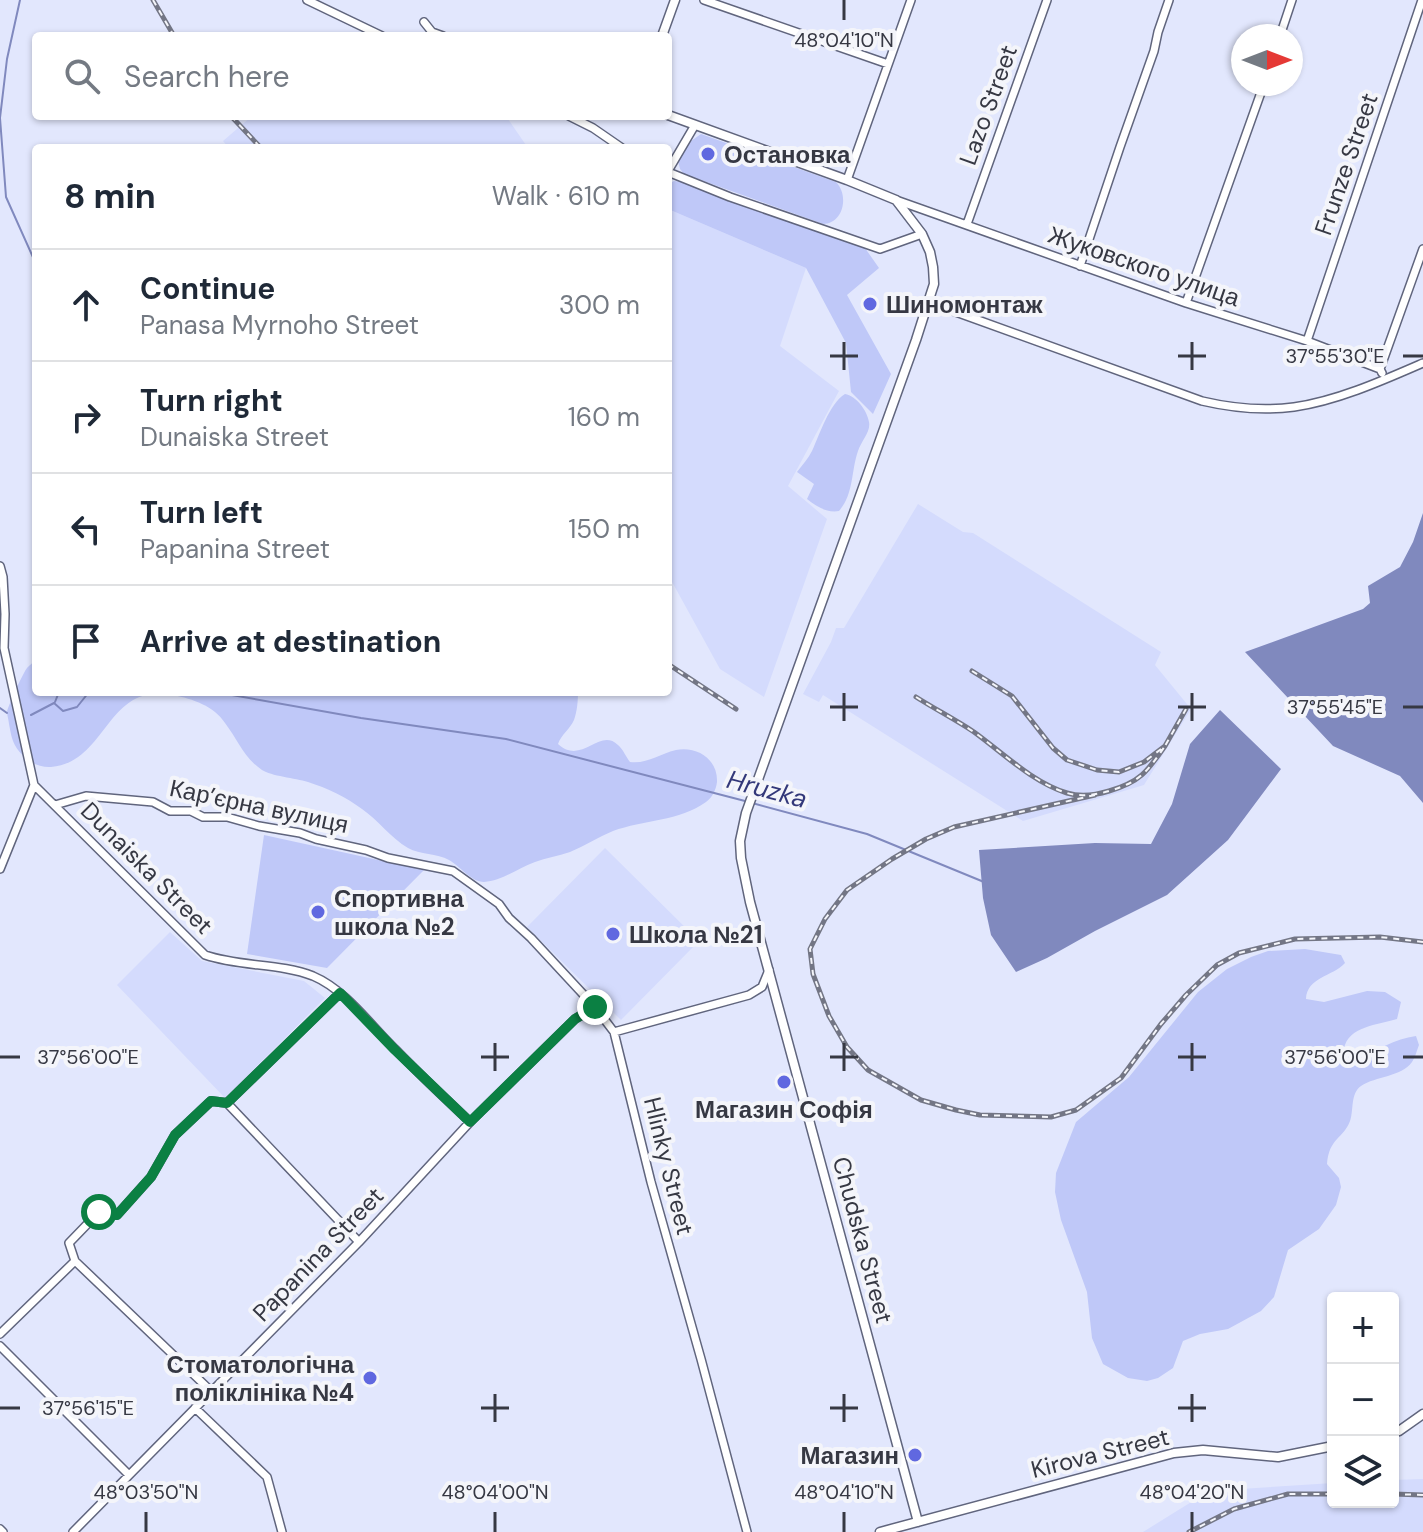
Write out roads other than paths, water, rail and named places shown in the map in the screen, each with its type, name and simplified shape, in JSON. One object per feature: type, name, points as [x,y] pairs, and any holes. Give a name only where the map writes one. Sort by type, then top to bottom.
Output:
[{"type":"street","points":[[307,0],[374,32]]},
{"type":"street","points":[[663,32],[675,0]]},
{"type":"street","points":[[704,0],[888,64]]},
{"type":"street","points":[[847,180],[911,0]]},
{"type":"street","name":"Lazo Street","points":[[967,224],[1047,0]]},
{"type":"street","points":[[1080,266],[1169,0]]},
{"type":"street","points":[[1284,24],[1292,0]]},
{"type":"street","name":"Frunze Street","points":[[1307,341],[1420,2]]},
{"type":"street","points":[[424,22],[432,32]]},
{"type":"street","points":[[1186,303],[1260,96]]},
{"type":"street","points":[[672,116],[896,200],[922,234],[880,249],[730,197],[672,173]]},
{"type":"street","points":[[577,120],[616,144]]},
{"type":"street","points":[[672,164],[695,125]]},
{"type":"street","name":"Жуковского улица","points":[[896,200],[1380,369]]},
{"type":"street","name":"Chudska Street","points":[[918,1522],[769,969],[741,858],[740,841],[746,813],[934,284],[930,252],[922,234]]},
{"type":"street","points":[[1385,378],[1380,369],[1423,249]]},
{"type":"street","points":[[928,302],[1187,396],[1241,409],[1292,407],[1330,398],[1423,363]]},
{"type":"street","points":[[0,566],[5,614],[2,649],[34,785],[0,869]]},
{"type":"street","name":"Dunaiska Street","points":[[34,785],[205,955],[318,978],[340,993],[470,1122]]},
{"type":"street","name":"Кар’єрна вулиця","points":[[55,805],[86,796],[153,802],[170,811],[191,811],[203,817],[227,817],[300,833],[388,858],[453,871]]},
{"type":"street","name":"Hlinky Street","points":[[453,871],[499,904],[595,1007],[614,1032],[651,1182],[747,1532]]},
{"type":"street","points":[[614,1032],[749,995],[762,987],[769,969]]},
{"type":"street","points":[[227,1103],[340,993]]},
{"type":"street","name":"Papanina Street","points":[[73,1532],[359,1242],[470,1122],[575,1019],[595,1007]]},
{"type":"street","points":[[212,1392],[75,1261],[69,1243],[99,1212],[117,1215],[151,1177],[175,1135],[211,1101],[227,1103],[359,1242]]},
{"type":"street","points":[[0,1334],[75,1261]]},
{"type":"street","points":[[0,1346],[129,1475]]},
{"type":"street","points":[[195,1408],[267,1477],[282,1532]]},
{"type":"street","points":[[1399,1431],[1423,1414]]},
{"type":"street","name":"Kirova Street","points":[[880,1532],[1174,1453],[1203,1450],[1278,1457],[1327,1447]]},
{"type":"waterway","points":[[20,0],[7,59],[0,118],[6,197],[32,255]]},
{"type":"waterway","points":[[55,702],[57,696]]},
{"type":"waterway","name":"Hruzka","points":[[31,715],[54,703],[63,711],[77,707],[86,696]]},
{"type":"waterway","name":"Hruzka","points":[[237,696],[506,739],[745,801]]},
{"type":"waterway","name":"Hruzka","points":[[0,708],[7,713]]},
{"type":"waterway","name":"Hruzka","points":[[752,803],[867,834],[984,882]]},
{"type":"railway","points":[[153,0],[172,32]]},
{"type":"railway","points":[[235,120],[257,144]]},
{"type":"railway","points":[[672,667],[736,709]]},
{"type":"railway","points":[[972,671],[1012,696],[1053,748],[1067,760],[1097,770],[1119,772],[1144,762],[1165,746],[1186,709]]},
{"type":"railway","points":[[916,697],[974,732],[1030,774],[1072,794],[1099,794],[1136,780],[1165,746]]},
{"type":"railway","points":[[1095,795],[954,827],[892,859],[847,890],[825,919],[810,949],[813,974],[829,1016],[847,1047],[868,1070],[921,1100],[956,1110],[980,1115],[1051,1117],[1076,1110],[1121,1078],[1186,995],[1217,965],[1239,953],[1295,939],[1380,937],[1423,942]]},
{"type":"railway","points":[[1189,1532],[1234,1509],[1288,1494],[1327,1494]]},
{"type":"railway","points":[[1399,1494],[1423,1495]]},
{"type":"place","name":"Остановка","points":[[708,154]]},
{"type":"place","name":"Шиномонтаж","points":[[870,304]]},
{"type":"place","name":"Спортивна школа №2","points":[[318,912]]},
{"type":"place","name":"Школа №21","points":[[613,934]]},
{"type":"place","name":"Магазин Софія","points":[[784,1082]]},
{"type":"place","name":"Стоматологічна поліклініка №4","points":[[370,1378]]},
{"type":"place","name":"Магазин","points":[[915,1455]]}]
